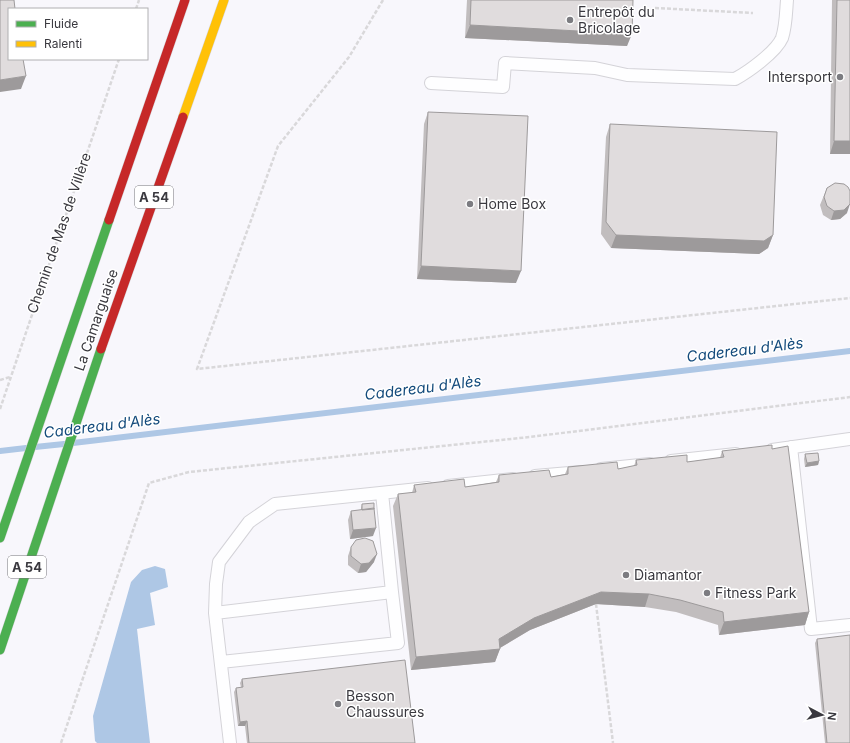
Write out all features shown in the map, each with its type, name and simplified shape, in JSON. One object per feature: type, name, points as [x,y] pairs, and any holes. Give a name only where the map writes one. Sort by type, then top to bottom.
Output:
[{"type":"highway","name":"La Camarguaise","points":[[0,538],[185,0]]},
{"type":"highway","name":"La Camarguaise","points":[[0,650],[85,394],[224,0]]},
{"type":"lane","points":[[431,84],[504,87],[505,63],[595,68],[627,74],[735,79],[749,71],[781,39],[786,19],[787,0]]},
{"type":"lane","points":[[760,451],[850,439]]},
{"type":"lane","points":[[791,447],[811,629],[850,625]]},
{"type":"lane","points":[[230,743],[214,613],[219,562],[249,522],[275,504],[744,453]]},
{"type":"lane","points":[[221,662],[398,643],[382,493]]},
{"type":"lane","points":[[214,613],[392,592]]},
{"type":"path","points":[[383,0],[349,57],[278,146],[197,369],[850,298]]},
{"type":"path","points":[[655,8],[753,13]]},
{"type":"path","name":"Chemin de Mas de Villère","points":[[0,408],[119,60]]},
{"type":"path","points":[[0,380],[10,376]]},
{"type":"path","points":[[596,604],[613,743]]},
{"type":"water","points":[[155,566],[165,569],[168,587],[150,593],[155,625],[137,629],[150,743],[97,743],[95,741],[93,716],[131,582],[142,570]]},
{"type":"building","points":[[0,0],[14,0],[15,8],[8,8],[8,60],[23,60],[26,76],[0,80]]},
{"type":"building","name":"Entrepôt du Bricolage","points":[[471,0],[633,0],[632,34],[470,25]]},
{"type":"building","name":"Intersport","points":[[837,0],[850,0],[850,141],[834,141]]},
{"type":"building","name":"Home Box","points":[[428,112],[528,116],[521,271],[421,266]]},
{"type":"building","points":[[610,124],[777,132],[773,235],[764,241],[616,235],[606,222]]},
{"type":"building","points":[[835,183],[844,184],[850,191],[850,204],[844,210],[834,211],[827,206],[824,197],[827,188]]},
{"type":"building","points":[[772,445],[772,449],[788,446],[809,612],[724,622],[723,612],[680,600],[649,594],[601,592],[534,618],[499,639],[500,649],[416,657],[398,494],[416,492],[414,485],[464,479],[465,487],[499,482],[499,475],[549,470],[551,477],[568,474],[568,467],[617,462],[618,469],[637,465],[636,460],[687,455],[687,462],[724,457],[722,451]]},
{"type":"building","points":[[818,453],[819,461],[807,463],[805,454]]},
{"type":"building","points":[[374,503],[374,509],[362,510],[362,504]]},
{"type":"building","points":[[374,508],[376,528],[353,530],[351,511]]},
{"type":"building","points":[[365,538],[373,541],[377,554],[369,563],[361,564],[351,556],[351,547],[356,540]]},
{"type":"building","points":[[850,635],[850,743],[827,743],[817,639]]},
{"type":"building","points":[[405,660],[415,743],[249,743],[247,721],[240,722],[236,688],[243,687],[242,679]]},
{"type":"waterway","name":"Cadereau d'Alès","points":[[73,443],[850,351]]},
{"type":"waterway","name":"Cadereau d'Alès","points":[[35,447],[64,444]]},
{"type":"waterway","name":"Cadereau d'Alès","points":[[0,451],[26,448]]},
{"type":"traffic: fast","points":[[0,538],[109,220]]},
{"type":"traffic: fast","points":[[0,650],[101,349]]},
{"type":"traffic: slow","points":[[183,117],[224,0]]},
{"type":"traffic: jam","points":[[109,220],[185,0]]},
{"type":"traffic: jam","points":[[101,349],[183,117]]},
{"type":"place","name":"Entrepôt du Bricolage","points":[[570,20]]},
{"type":"place","name":"Intersport","points":[[840,77]]},
{"type":"place","name":"Home Box","points":[[470,204]]},
{"type":"place","name":"Diamantor","points":[[626,575]]},
{"type":"place","name":"Fitness Park","points":[[707,593]]},
{"type":"place","name":"Besson Chaussures","points":[[338,704]]}]
